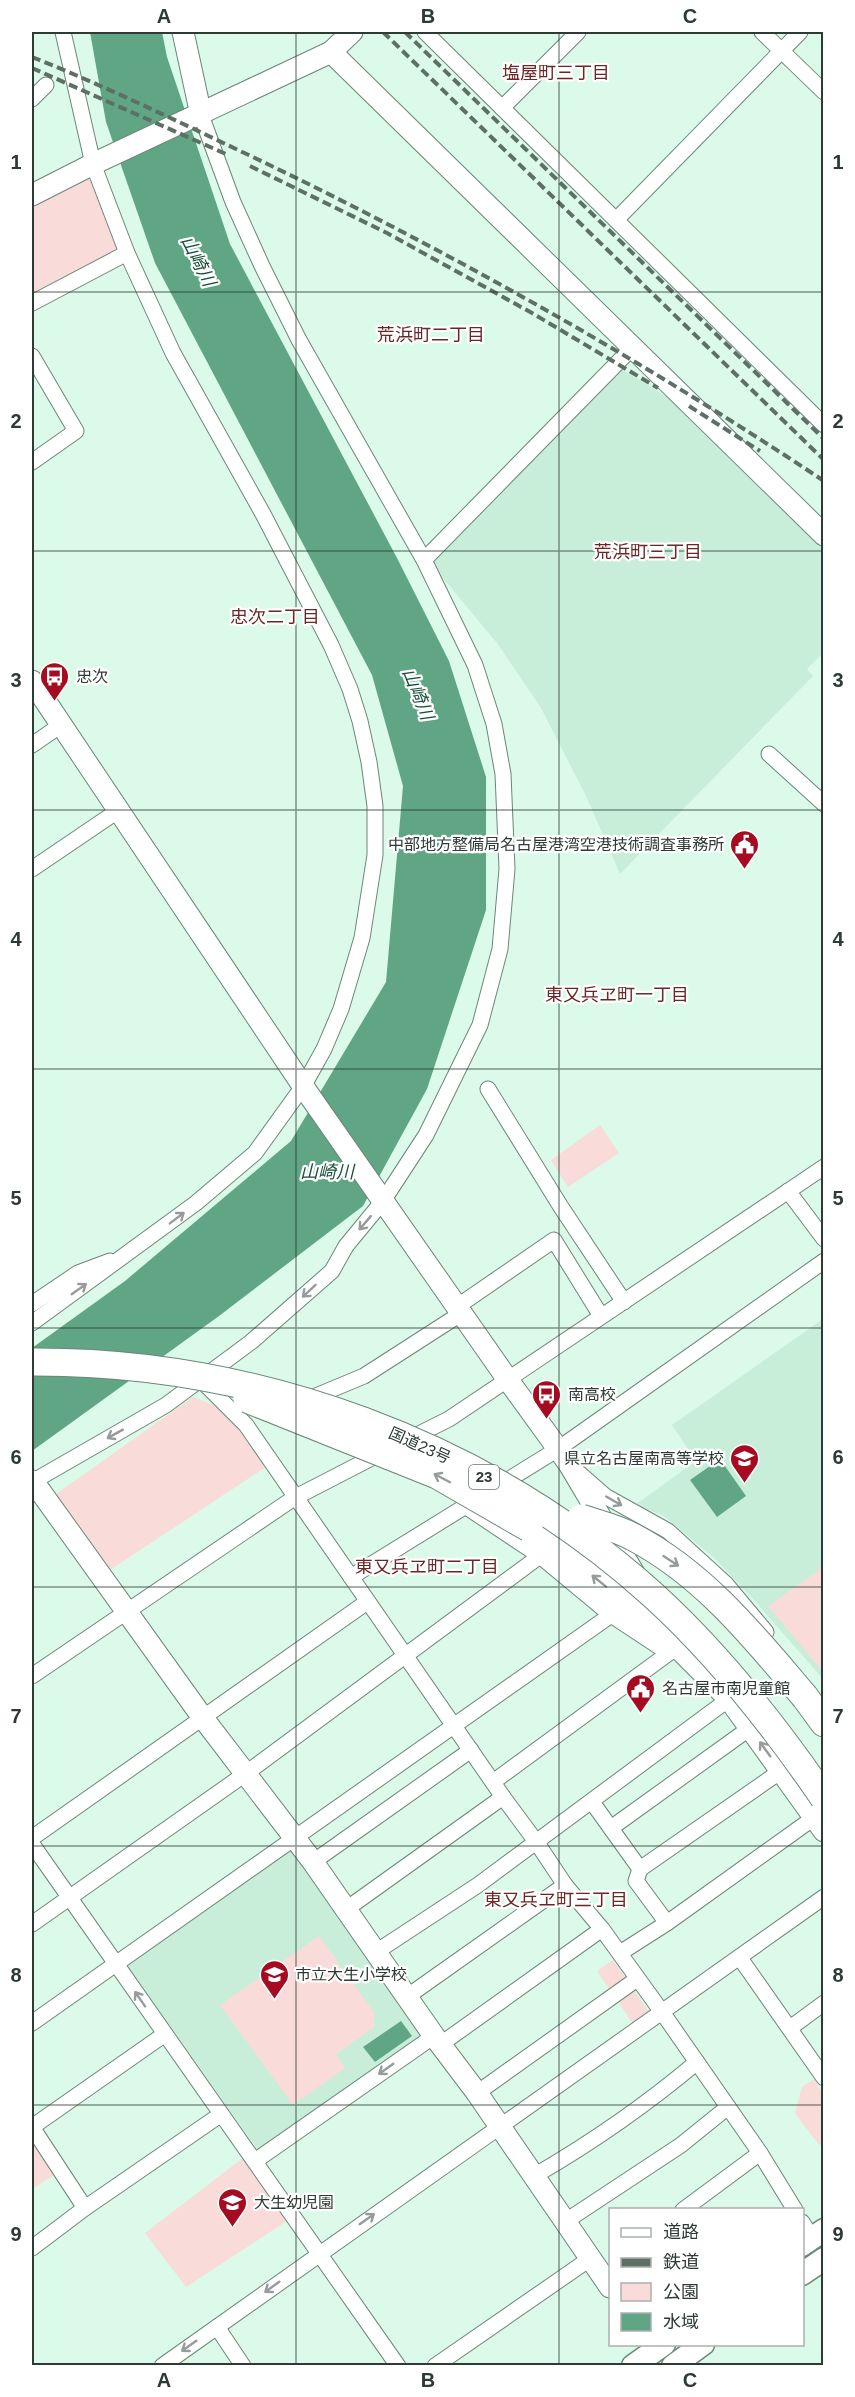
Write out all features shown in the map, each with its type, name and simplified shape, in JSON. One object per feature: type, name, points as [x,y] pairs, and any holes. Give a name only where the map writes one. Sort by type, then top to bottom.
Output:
[{"type":"highway","name":"国道23号","points":[[32,1345],[92,1346],[167,1353],[272,1373],[346,1396],[439,1433],[534,1486],[581,1518],[651,1573],[717,1633],[779,1706],[824,1768]]},
{"type":"highway","name":"国道23号","points":[[32,1362],[85,1362],[200,1378],[287,1395],[362,1420],[448,1457],[537,1507],[601,1552],[653,1595],[717,1659],[758,1707],[821,1815]]},
{"type":"highway","points":[[200,1378],[256,1404],[437,1475],[529,1528],[596,1578],[675,1649]]},
{"type":"highway","points":[[581,1518],[633,1536],[686,1572],[716,1596],[814,1700],[824,1723]]},
{"type":"main road","points":[[804,2273],[824,2259]]},
{"type":"main road","points":[[673,2366],[700,2346]]},
{"type":"main road","points":[[633,2366],[657,2352]]},
{"type":"street","points":[[32,1323],[196,1203],[255,1153],[305,1089],[341,1009],[362,938],[375,855],[375,806],[360,721],[331,645],[263,514],[173,353],[127,253],[97,162],[63,32]]},
{"type":"street","points":[[183,32],[197,116],[267,277],[299,340],[424,560],[476,665],[494,724],[503,774],[507,869],[500,949],[480,1025],[426,1134],[346,1246],[332,1271],[251,1342],[166,1405],[32,1481],[203,1718],[313,1862],[566,2221],[600,2262],[609,2284]]},
{"type":"street","points":[[32,195],[331,52],[352,32]]},
{"type":"street","points":[[425,32],[824,425]]},
{"type":"street","points":[[502,108],[578,32]]},
{"type":"street","points":[[762,32],[824,92]]},
{"type":"street","points":[[616,220],[800,32]]},
{"type":"street","points":[[331,52],[824,535]]},
{"type":"street","points":[[32,99],[46,85]]},
{"type":"street","points":[[32,303],[127,253]]},
{"type":"street","points":[[424,560],[632,348]]},
{"type":"street","points":[[32,357],[76,431],[32,462]]},
{"type":"street","points":[[32,681],[305,1089],[508,1380],[564,1456],[675,1649]]},
{"type":"street","points":[[32,745],[61,725]]},
{"type":"street","points":[[769,754],[824,804]]},
{"type":"street","points":[[32,869],[119,810]]},
{"type":"street","points":[[488,1089],[561,1207],[624,1302]]},
{"type":"street","points":[[32,1676],[294,1498],[449,1419],[824,1167]]},
{"type":"street","points":[[788,1191],[824,1239]]},
{"type":"street","points":[[246,1425],[364,1376],[460,1310],[554,1240],[601,1316]]},
{"type":"street","points":[[32,1304],[78,1273],[130,1253]]},
{"type":"street","points":[[351,1577],[465,1506],[564,1456],[824,1261]]},
{"type":"street","points":[[200,1378],[246,1425],[294,1498],[565,1885],[620,1953],[697,2062],[760,2153],[794,2208]]},
{"type":"street","points":[[564,1456],[605,1496],[668,1531],[726,1584],[814,1700]]},
{"type":"street","points":[[465,1506],[540,1556],[611,1615],[675,1649],[729,1699],[781,1771],[821,1815],[667,1923],[620,1953]]},
{"type":"street","points":[[32,1924],[245,1774],[540,1556]]},
{"type":"street","points":[[32,1838],[368,1602]]},
{"type":"street","points":[[32,2023],[611,1615]]},
{"type":"street","points":[[493,1782],[675,1649]]},
{"type":"street","points":[[376,1952],[430,1918],[537,1843],[729,1699]]},
{"type":"street","points":[[611,1828],[750,1728]]},
{"type":"street","points":[[313,1862],[471,1750]]},
{"type":"street","points":[[667,1923],[636,1881],[640,1869],[781,1771]]},
{"type":"street","points":[[345,1910],[503,1797]]},
{"type":"street","points":[[592,1802],[640,1869]]},
{"type":"street","points":[[32,1844],[398,2366]]},
{"type":"street","points":[[408,1996],[565,1885]]},
{"type":"street","points":[[162,2366],[824,1897]]},
{"type":"street","points":[[255,2161],[602,1929]]},
{"type":"street","points":[[740,1958],[824,2078]]},
{"type":"street","points":[[477,2093],[637,1979]]},
{"type":"street","points":[[790,2028],[824,2003]]},
{"type":"street","points":[[85,2208],[32,2127],[165,2034]]},
{"type":"street","points":[[534,2176],[572,2153],[663,2090],[697,2062]]},
{"type":"street","points":[[566,2221],[681,2145],[728,2107]]},
{"type":"street","points":[[32,2248],[85,2208],[220,2115]]},
{"type":"street","points":[[686,2208],[760,2153]]},
{"type":"street","points":[[435,2366],[600,2262]]},
{"type":"street","points":[[217,2326],[243,2366]]},
{"type":"shaded area","points":[[618,367],[682,406],[823,547],[823,653],[807,669],[813,676],[620,874],[587,798],[541,708],[497,643],[431,564]]},
{"type":"shaded area","name":"県立名古屋南高等学校","points":[[823,1319],[823,1679],[715,1559],[664,1516],[635,1505],[696,1461],[672,1425]]},
{"type":"shaded area","name":"市立大生小学校","points":[[288,1850],[292,1850],[421,2033],[421,2038],[264,2149],[257,2149],[128,1966],[129,1961]]},
{"type":"green space","points":[[93,164],[127,253],[32,303],[32,195]]},
{"type":"green space","points":[[600,1125],[619,1153],[568,1187],[551,1160]]},
{"type":"green space","points":[[193,1397],[224,1409],[269,1465],[110,1570],[56,1494]]},
{"type":"green space","points":[[823,1564],[823,1672],[768,1606],[818,1571],[817,1569]]},
{"type":"green space","points":[[319,1936],[374,2012],[374,2027],[336,2054],[345,2068],[293,2105],[220,2005]]},
{"type":"green space","points":[[613,1960],[626,1978],[612,1993],[597,1971]]},
{"type":"green space","points":[[633,1989],[650,2013],[633,2024],[617,2000]]},
{"type":"green space","points":[[814,2079],[823,2094],[823,2143],[819,2145],[795,2113],[802,2087]]},
{"type":"green space","points":[[32,2140],[59,2172],[32,2189]]},
{"type":"green space","points":[[243,2158],[287,2221],[186,2287],[145,2233]]},
{"type":"water","name":"山崎川","points":[[90,32],[162,32],[167,57],[230,244],[397,558],[449,661],[486,777],[486,910],[427,1089],[363,1206],[219,1316],[32,1451],[32,1348],[125,1281],[291,1141],[386,982],[403,786],[372,675],[155,263],[106,122]]},
{"type":"water","points":[[720,1459],[746,1496],[717,1517],[690,1480]]},
{"type":"water","points":[[401,2021],[412,2036],[375,2062],[363,2047]]},
{"type":"railway","points":[[383,32],[824,460]]},
{"type":"railway","points":[[405,32],[824,439]]},
{"type":"railway","points":[[32,57],[116,93],[255,158],[401,231],[616,350],[824,481]]},
{"type":"railway","points":[[32,68],[226,154]]},
{"type":"railway","points":[[250,166],[387,233],[532,313],[658,388]]},
{"type":"railway","points":[[689,406],[760,451]]},
{"type":"place","name":"忠次","points":[[55,702]]},
{"type":"place","name":"中部地方整備局名古屋港湾空港技術調査事務所","points":[[745,870]]},
{"type":"place","name":"南高校","points":[[547,1420]]},
{"type":"place","name":"県立名古屋南高等学校","points":[[745,1484]]},
{"type":"place","name":"名古屋市南児童館","points":[[641,1714]]},
{"type":"place","name":"市立大生小学校","points":[[274,2000]]},
{"type":"place","name":"大生幼児園","points":[[233,2228]]},
{"type":"district","name":"塩屋町三丁目","points":[[556,73]]},
{"type":"district","name":"荒浜町二丁目","points":[[431,335]]},
{"type":"district","name":"荒浜町三丁目","points":[[648,552]]},
{"type":"district","name":"忠次二丁目","points":[[275,617]]},
{"type":"district","name":"東又兵ヱ町一丁目","points":[[617,995]]},
{"type":"district","name":"東又兵ヱ町二丁目","points":[[427,1567]]},
{"type":"district","name":"東又兵ヱ町三丁目","points":[[556,1900]]}]
